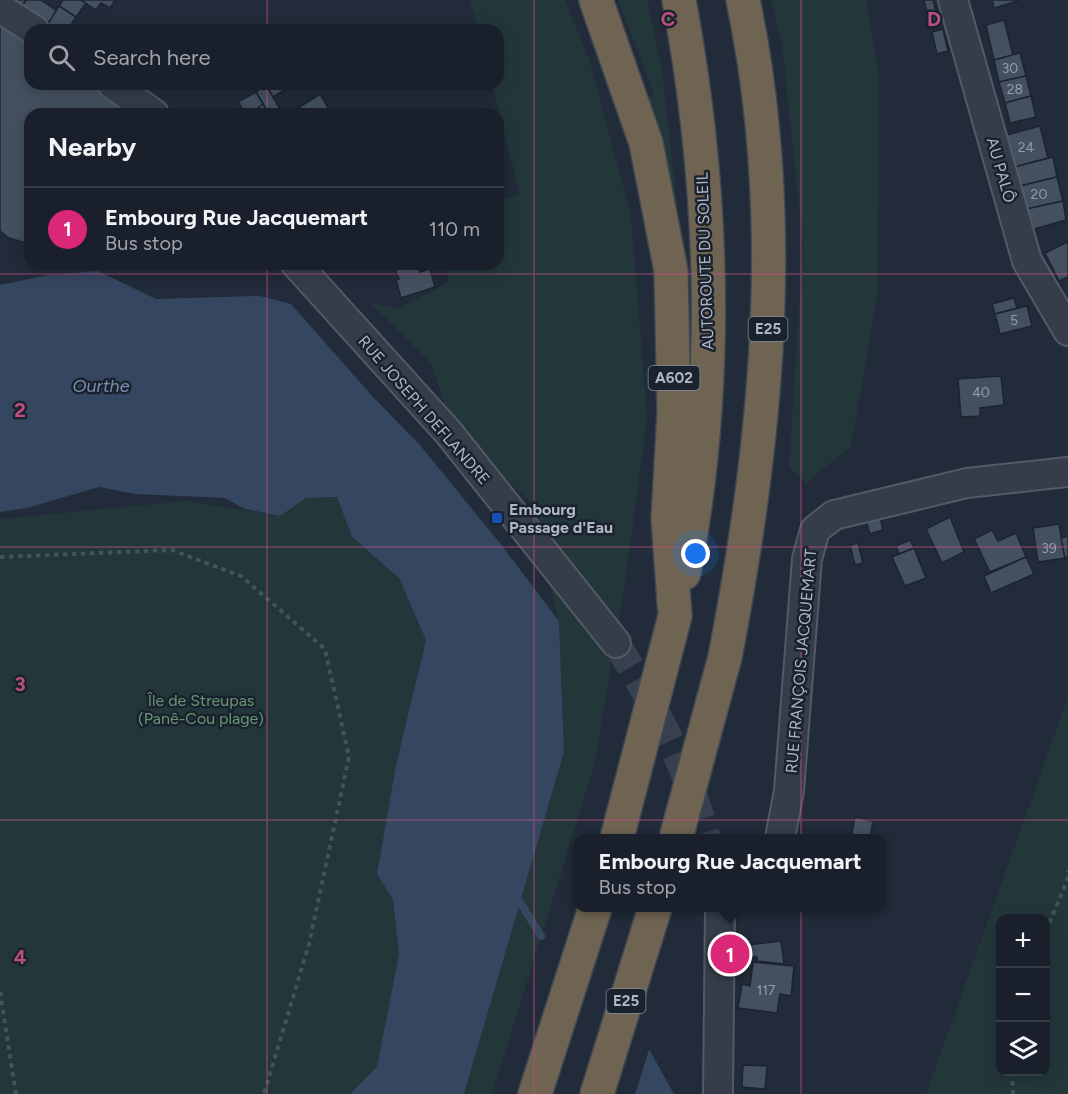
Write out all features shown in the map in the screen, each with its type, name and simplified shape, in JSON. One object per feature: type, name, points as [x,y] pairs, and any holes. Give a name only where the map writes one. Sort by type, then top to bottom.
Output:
[{"type":"highway","name":"A602","points":[[596,0],[646,143],[671,271],[674,413],[668,518],[675,616]]},
{"type":"highway","name":"AUTOROUTE DU SOLEIL","points":[[617,834],[675,616],[694,516],[701,462],[708,348],[701,154],[679,0]]},
{"type":"highway","name":"E25","points":[[677,834],[725,657],[748,537],[760,439],[768,337],[769,244],[765,148],[743,0]]},
{"type":"highway","points":[[536,1092],[594,912]]},
{"type":"highway","name":"E25","points":[[597,1094],[654,912]]},
{"type":"street","name":"AU PALÔ","points":[[953,0],[1026,261],[1068,331]]},
{"type":"street","points":[[0,8],[25,24]]},
{"type":"street","points":[[120,90],[146,108]]},
{"type":"street","name":"RUE JOSEPH DEFLANDRE","points":[[301,270],[448,432],[616,643]]},
{"type":"street","name":"RUE FRANÇOIS JACQUEMART","points":[[781,834],[789,791],[807,559],[815,530],[834,515],[967,483],[1068,472]]},
{"type":"street","points":[[718,1094],[720,912]]},
{"type":"path","points":[[0,557],[172,550],[241,576],[325,648],[349,757],[309,944],[264,1094]]},
{"type":"path","points":[[1050,921],[1067,881],[1068,871]]},
{"type":"path","points":[[0,992],[16,1094]]},
{"type":"path","points":[[1012,1076],[1013,1094]]},
{"type":"green space","points":[[470,0],[565,0],[590,62],[631,216],[647,419],[625,582],[594,766],[492,1094],[464,1094],[564,752],[559,621],[530,502],[474,447],[447,409],[431,363],[371,303],[399,308],[449,282],[446,270],[504,270],[504,199],[520,194],[504,131],[504,108],[498,108],[494,90],[504,90],[504,24],[476,24]]},
{"type":"green space","points":[[618,0],[647,0],[662,70],[677,203],[667,199],[645,101],[654,93]]},
{"type":"green space","points":[[771,0],[866,0],[879,77],[877,295],[851,446],[806,483],[789,467],[803,246],[782,43]]},
{"type":"green space","name":"Île de Streupas (Panê-Cou plage)","points":[[337,497],[352,537],[399,578],[426,640],[396,765],[377,874],[393,900],[399,954],[377,1068],[350,1094],[0,1094],[0,519],[186,501],[280,516],[306,498]]},
{"type":"green space","points":[[1068,697],[1068,1094],[926,1094]]},
{"type":"water","name":"Ourthe","points":[[98,271],[156,299],[260,296],[291,304],[374,398],[419,444],[499,542],[559,621],[564,752],[464,1094],[350,1094],[377,1067],[399,954],[393,900],[377,874],[396,765],[426,640],[399,578],[352,537],[337,497],[306,498],[280,516],[245,509],[225,498],[135,494],[99,487],[27,508],[0,512],[0,285],[48,275]]},
{"type":"water","points":[[649,1049],[674,1094],[635,1094]]},
{"type":"pier","points":[[650,1046],[635,1094],[632,1094],[646,1048]]},
{"type":"building","points":[[6,0],[26,0],[20,10]]},
{"type":"building","points":[[26,0],[41,0],[57,11],[48,24],[41,24],[20,10]]},
{"type":"building","points":[[63,0],[81,0],[86,3],[76,17],[59,6]]},
{"type":"building","points":[[81,0],[115,0],[110,8],[101,3],[96,10]]},
{"type":"building","points":[[924,0],[933,0],[939,22],[930,24]]},
{"type":"building","points":[[992,0],[1018,0],[1018,1],[994,8]]},
{"type":"building","points":[[59,6],[76,17],[72,24],[48,24]]},
{"type":"building","points":[[1004,20],[1013,55],[994,60],[986,25]]},
{"type":"building","points":[[0,25],[24,41],[24,90],[100,90],[126,108],[24,108],[24,242],[9,238],[0,231]]},
{"type":"building","points":[[943,29],[948,51],[937,54],[932,32]]},
{"type":"building","points":[[1020,53],[1026,76],[999,82],[994,60]]},
{"type":"building","points":[[1026,76],[1031,96],[1005,103],[999,82]]},
{"type":"building","points":[[269,90],[284,90],[273,97]]},
{"type":"building","points":[[269,90],[279,108],[265,108],[256,92]]},
{"type":"building","points":[[256,92],[263,104],[258,108],[242,108],[238,102]]},
{"type":"building","points":[[320,94],[328,108],[298,108]]},
{"type":"building","points":[[1031,96],[1036,117],[1010,123],[1005,103]]},
{"type":"building","points":[[1040,126],[1048,158],[1011,168],[1003,136]]},
{"type":"building","points":[[1053,157],[1057,177],[1016,187],[1011,168]]},
{"type":"building","points":[[1057,177],[1063,201],[1022,210],[1016,187]]},
{"type":"building","points":[[1063,201],[1066,220],[1027,231],[1022,210]]},
{"type":"building","points":[[1068,242],[1068,277],[1059,281],[1045,253]]},
{"type":"building","points":[[395,270],[419,270],[420,272],[430,270],[435,287],[401,298],[396,280],[399,279]]},
{"type":"building","points":[[1014,298],[1017,308],[995,314],[992,304]]},
{"type":"building","points":[[1027,306],[1032,326],[1000,334],[995,314]]},
{"type":"building","points":[[1001,376],[1004,405],[980,408],[980,416],[961,417],[958,379]]},
{"type":"building","points":[[879,513],[883,530],[870,534],[865,517]]},
{"type":"building","points":[[950,517],[964,552],[942,563],[926,529]]},
{"type":"building","points":[[1059,524],[1065,558],[1038,562],[1033,528]]},
{"type":"building","points":[[992,530],[998,541],[1016,533],[1026,557],[990,572],[974,539]]},
{"type":"building","points":[[1068,536],[1068,557],[1065,558],[1061,538]]},
{"type":"building","points":[[910,540],[914,548],[899,554],[896,546]]},
{"type":"building","points":[[858,543],[863,563],[855,565],[850,545]]},
{"type":"building","points":[[914,548],[926,578],[905,586],[892,557]]},
{"type":"building","points":[[1026,557],[1034,574],[991,593],[984,576]]},
{"type":"building","points":[[855,817],[873,821],[871,834],[852,834]]},
{"type":"building","points":[[781,941],[784,964],[757,961],[757,957],[739,957],[739,946]]},
{"type":"building","points":[[753,962],[794,966],[791,996],[780,994],[777,1013],[738,1008],[742,984],[750,986]]},
{"type":"building","points":[[743,1065],[767,1066],[765,1089],[742,1087]]},
{"type":"waterway","points":[[515,894],[541,936]]},
{"type":"tunnel","points":[[616,643],[669,738],[690,787],[706,834]]},
{"type":"place","name":"Embourg Passage d'Eau","points":[[497,518]]},
{"type":"place","name":"Embourg Rue Jacquemart","points":[[730,954]]}]
